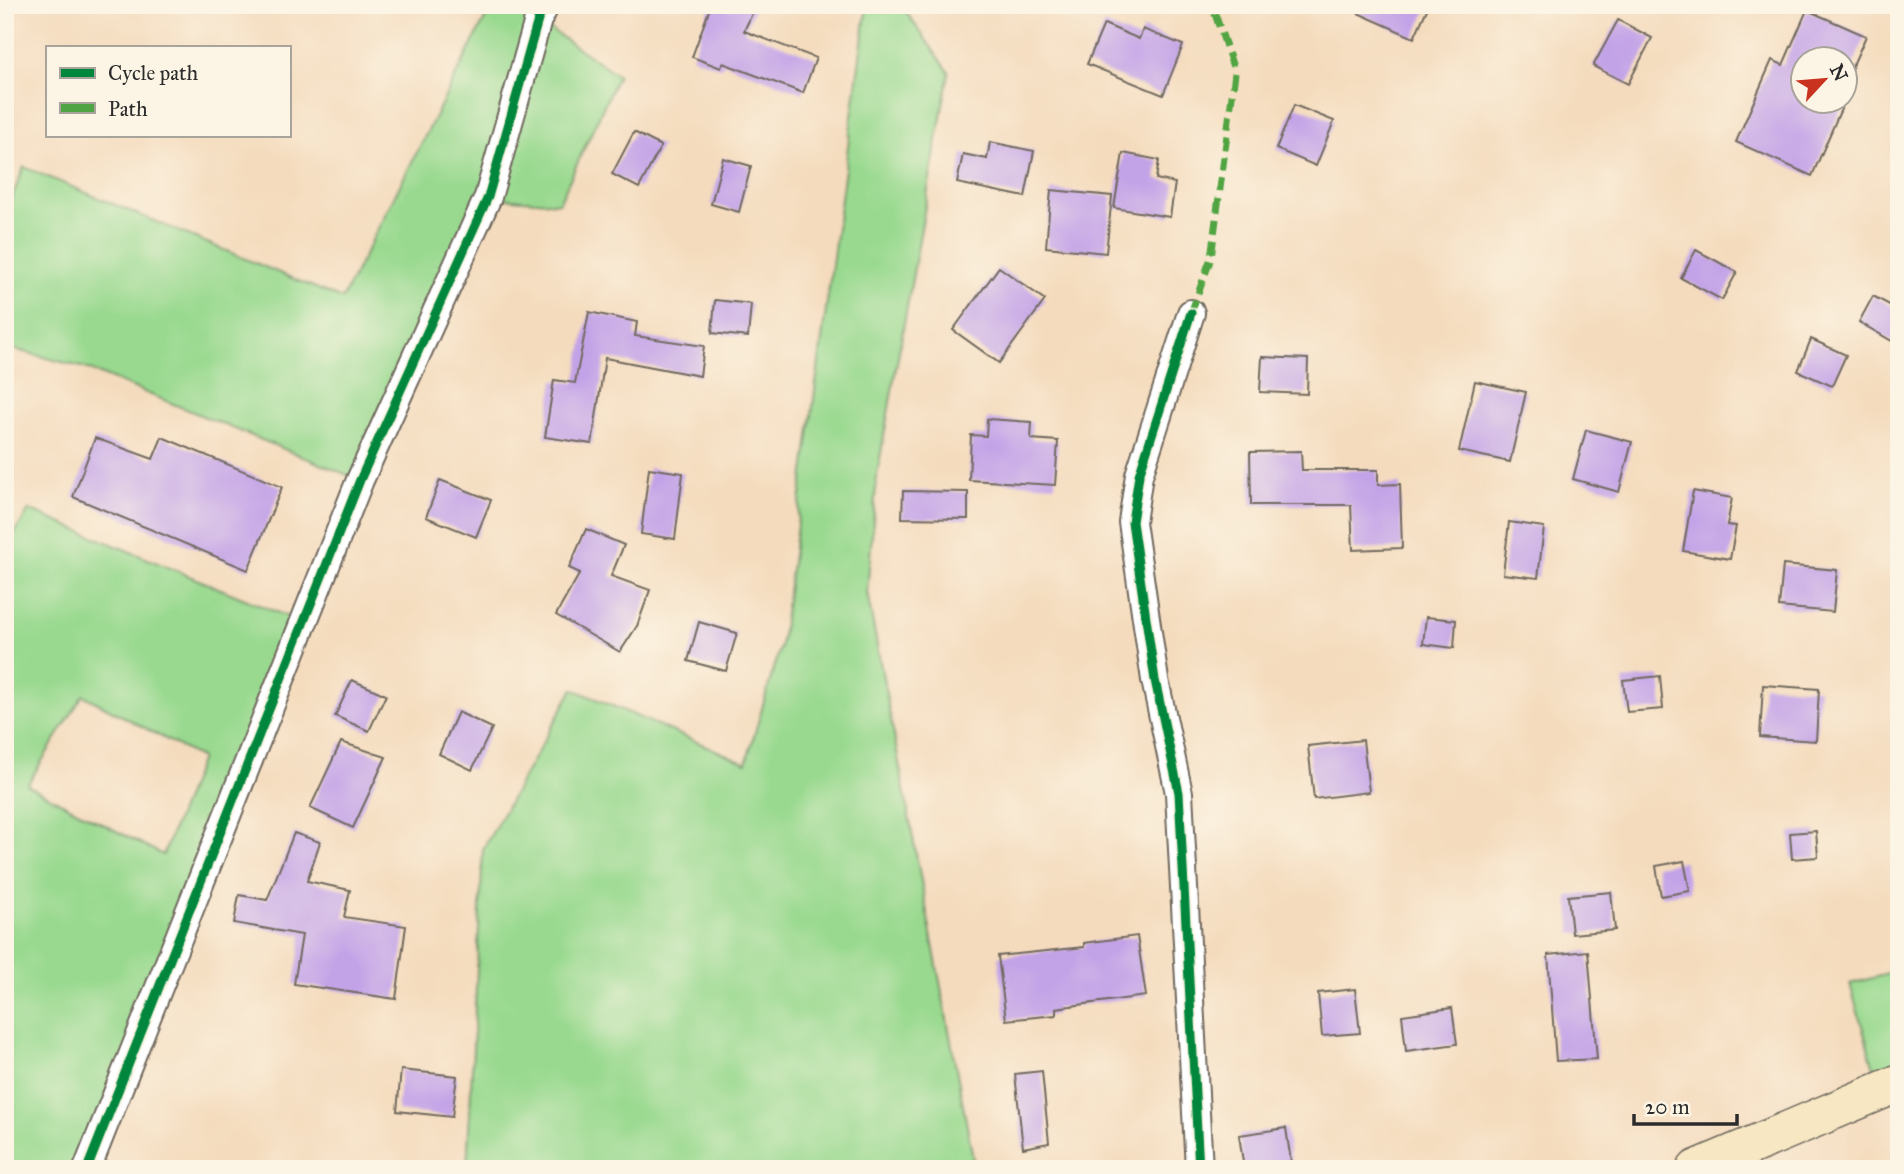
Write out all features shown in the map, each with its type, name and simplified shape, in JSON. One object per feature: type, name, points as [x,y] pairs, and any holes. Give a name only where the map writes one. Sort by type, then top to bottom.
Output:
[{"type":"main road","points":[[1697,1169],[1899,1083]]},
{"type":"street","points":[[87,1169],[360,480],[488,197],[538,20],[546,5]]},
{"type":"street","points":[[1191,313],[1139,474],[1132,523],[1155,680],[1178,793],[1199,1169]]},
{"type":"green space","points":[[492,5],[546,5],[538,21],[618,75],[559,203],[488,197],[360,480],[85,368],[5,347],[5,215],[24,167],[342,299]]},
{"type":"green space","points":[[867,5],[901,5],[949,72],[877,475],[867,592],[975,1169],[467,1169],[483,849],[573,689],[746,763],[781,644]]},
{"type":"green space","points":[[29,510],[303,623],[87,1169],[5,1169],[5,549]],"holes":[[[83,695],[201,758],[163,855],[27,785]]]},
{"type":"green space","points":[[1899,971],[1899,1083],[1880,1089],[1850,984]]},
{"type":"building","points":[[711,5],[756,5],[744,31],[816,58],[803,93],[723,63],[721,68],[692,57]]},
{"type":"building","points":[[1340,5],[1429,5],[1414,38]]},
{"type":"building","points":[[1807,10],[1866,36],[1858,54],[1858,46],[1791,46]]},
{"type":"building","points":[[1618,20],[1652,38],[1628,84],[1593,66]]},
{"type":"building","points":[[1104,24],[1139,39],[1143,29],[1183,45],[1163,95],[1087,64]]},
{"type":"building","points":[[1788,54],[1788,116],[1838,116],[1812,176],[1736,142],[1772,60],[1783,65]]},
{"type":"building","points":[[1294,105],[1334,121],[1316,166],[1276,149]]},
{"type":"building","points":[[634,132],[661,146],[639,188],[612,174]]},
{"type":"building","points":[[990,142],[1034,151],[1025,197],[957,183],[963,154],[987,159]]},
{"type":"building","points":[[1123,153],[1159,160],[1156,179],[1175,183],[1170,217],[1114,208]]},
{"type":"building","points":[[723,158],[751,166],[739,212],[711,204]]},
{"type":"building","points":[[1051,190],[1112,196],[1106,253],[1046,247]]},
{"type":"building","points":[[1696,250],[1737,272],[1722,300],[1681,278]]},
{"type":"building","points":[[999,267],[1045,300],[999,363],[953,330]]},
{"type":"building","points":[[1873,296],[1899,310],[1899,345],[1859,322]]},
{"type":"building","points":[[715,300],[751,304],[748,337],[712,333]]},
{"type":"building","points":[[589,312],[637,322],[635,336],[704,346],[700,376],[605,358],[592,444],[545,437],[554,380],[575,383]]},
{"type":"building","points":[[1811,339],[1846,355],[1832,386],[1798,371]]},
{"type":"building","points":[[1262,357],[1308,359],[1307,394],[1260,392]]},
{"type":"building","points":[[1475,381],[1526,392],[1510,462],[1459,451]]},
{"type":"building","points":[[987,419],[1032,422],[1031,439],[1058,441],[1055,485],[969,480],[971,435],[986,436]]},
{"type":"building","points":[[1586,430],[1632,442],[1619,492],[1573,479]]},
{"type":"building","points":[[162,437],[282,487],[248,570],[73,497],[95,438],[153,459]]},
{"type":"building","points":[[1301,451],[1302,470],[1378,470],[1378,485],[1400,484],[1402,548],[1353,550],[1351,505],[1251,505],[1250,452]]},
{"type":"building","points":[[649,468],[683,473],[675,539],[641,534]]},
{"type":"building","points":[[440,480],[491,500],[476,537],[426,517]]},
{"type":"building","points":[[903,491],[968,492],[968,519],[902,518]]},
{"type":"building","points":[[1693,491],[1732,498],[1727,525],[1736,526],[1730,559],[1683,551]]},
{"type":"building","points":[[1509,522],[1544,527],[1538,578],[1503,574]]},
{"type":"building","points":[[586,529],[624,545],[611,576],[650,590],[637,626],[620,652],[556,615],[580,573],[569,568]]},
{"type":"building","points":[[1783,565],[1837,570],[1833,612],[1779,607]]},
{"type":"building","points":[[1426,617],[1456,620],[1454,648],[1423,644]]},
{"type":"building","points":[[699,622],[737,633],[726,671],[688,661]]},
{"type":"building","points":[[1660,676],[1663,709],[1627,712],[1623,680]]},
{"type":"building","points":[[352,680],[386,695],[369,731],[335,716]]},
{"type":"building","points":[[1763,685],[1819,689],[1816,741],[1760,737]]},
{"type":"building","points":[[458,712],[492,728],[472,770],[439,754]]},
{"type":"building","points":[[1363,740],[1369,792],[1314,799],[1308,746]]},
{"type":"building","points":[[341,742],[386,757],[353,828],[310,808]]},
{"type":"building","points":[[1816,831],[1818,857],[1792,859],[1790,833]]},
{"type":"building","points":[[294,833],[320,842],[307,881],[350,890],[344,917],[406,926],[396,999],[294,984],[302,935],[234,923],[239,895],[267,900]]},
{"type":"building","points":[[1684,861],[1690,891],[1661,896],[1656,866]]},
{"type":"building","points":[[1611,892],[1615,930],[1572,934],[1568,896]]},
{"type":"building","points":[[1137,936],[1146,996],[1056,1008],[1056,1015],[1006,1020],[998,956],[1084,947],[1084,943]]},
{"type":"building","points":[[1588,951],[1597,1059],[1556,1061],[1548,955]]},
{"type":"building","points":[[1355,989],[1360,1033],[1322,1036],[1318,993]]},
{"type":"building","points":[[1452,1008],[1457,1044],[1406,1051],[1402,1015]]},
{"type":"building","points":[[401,1070],[457,1076],[452,1117],[397,1111]]},
{"type":"building","points":[[1042,1071],[1049,1143],[1023,1148],[1015,1074]]},
{"type":"building","points":[[1286,1128],[1292,1169],[1244,1169],[1239,1135]]},
{"type":"marked path","points":[[1191,313],[1211,258],[1235,73],[1212,5]]},
{"type":"cycle path","points":[[87,1169],[360,480],[488,197],[538,20],[546,5]]},
{"type":"cycle path","points":[[1191,313],[1139,475],[1132,522],[1155,680],[1179,793],[1199,1169]]}]
